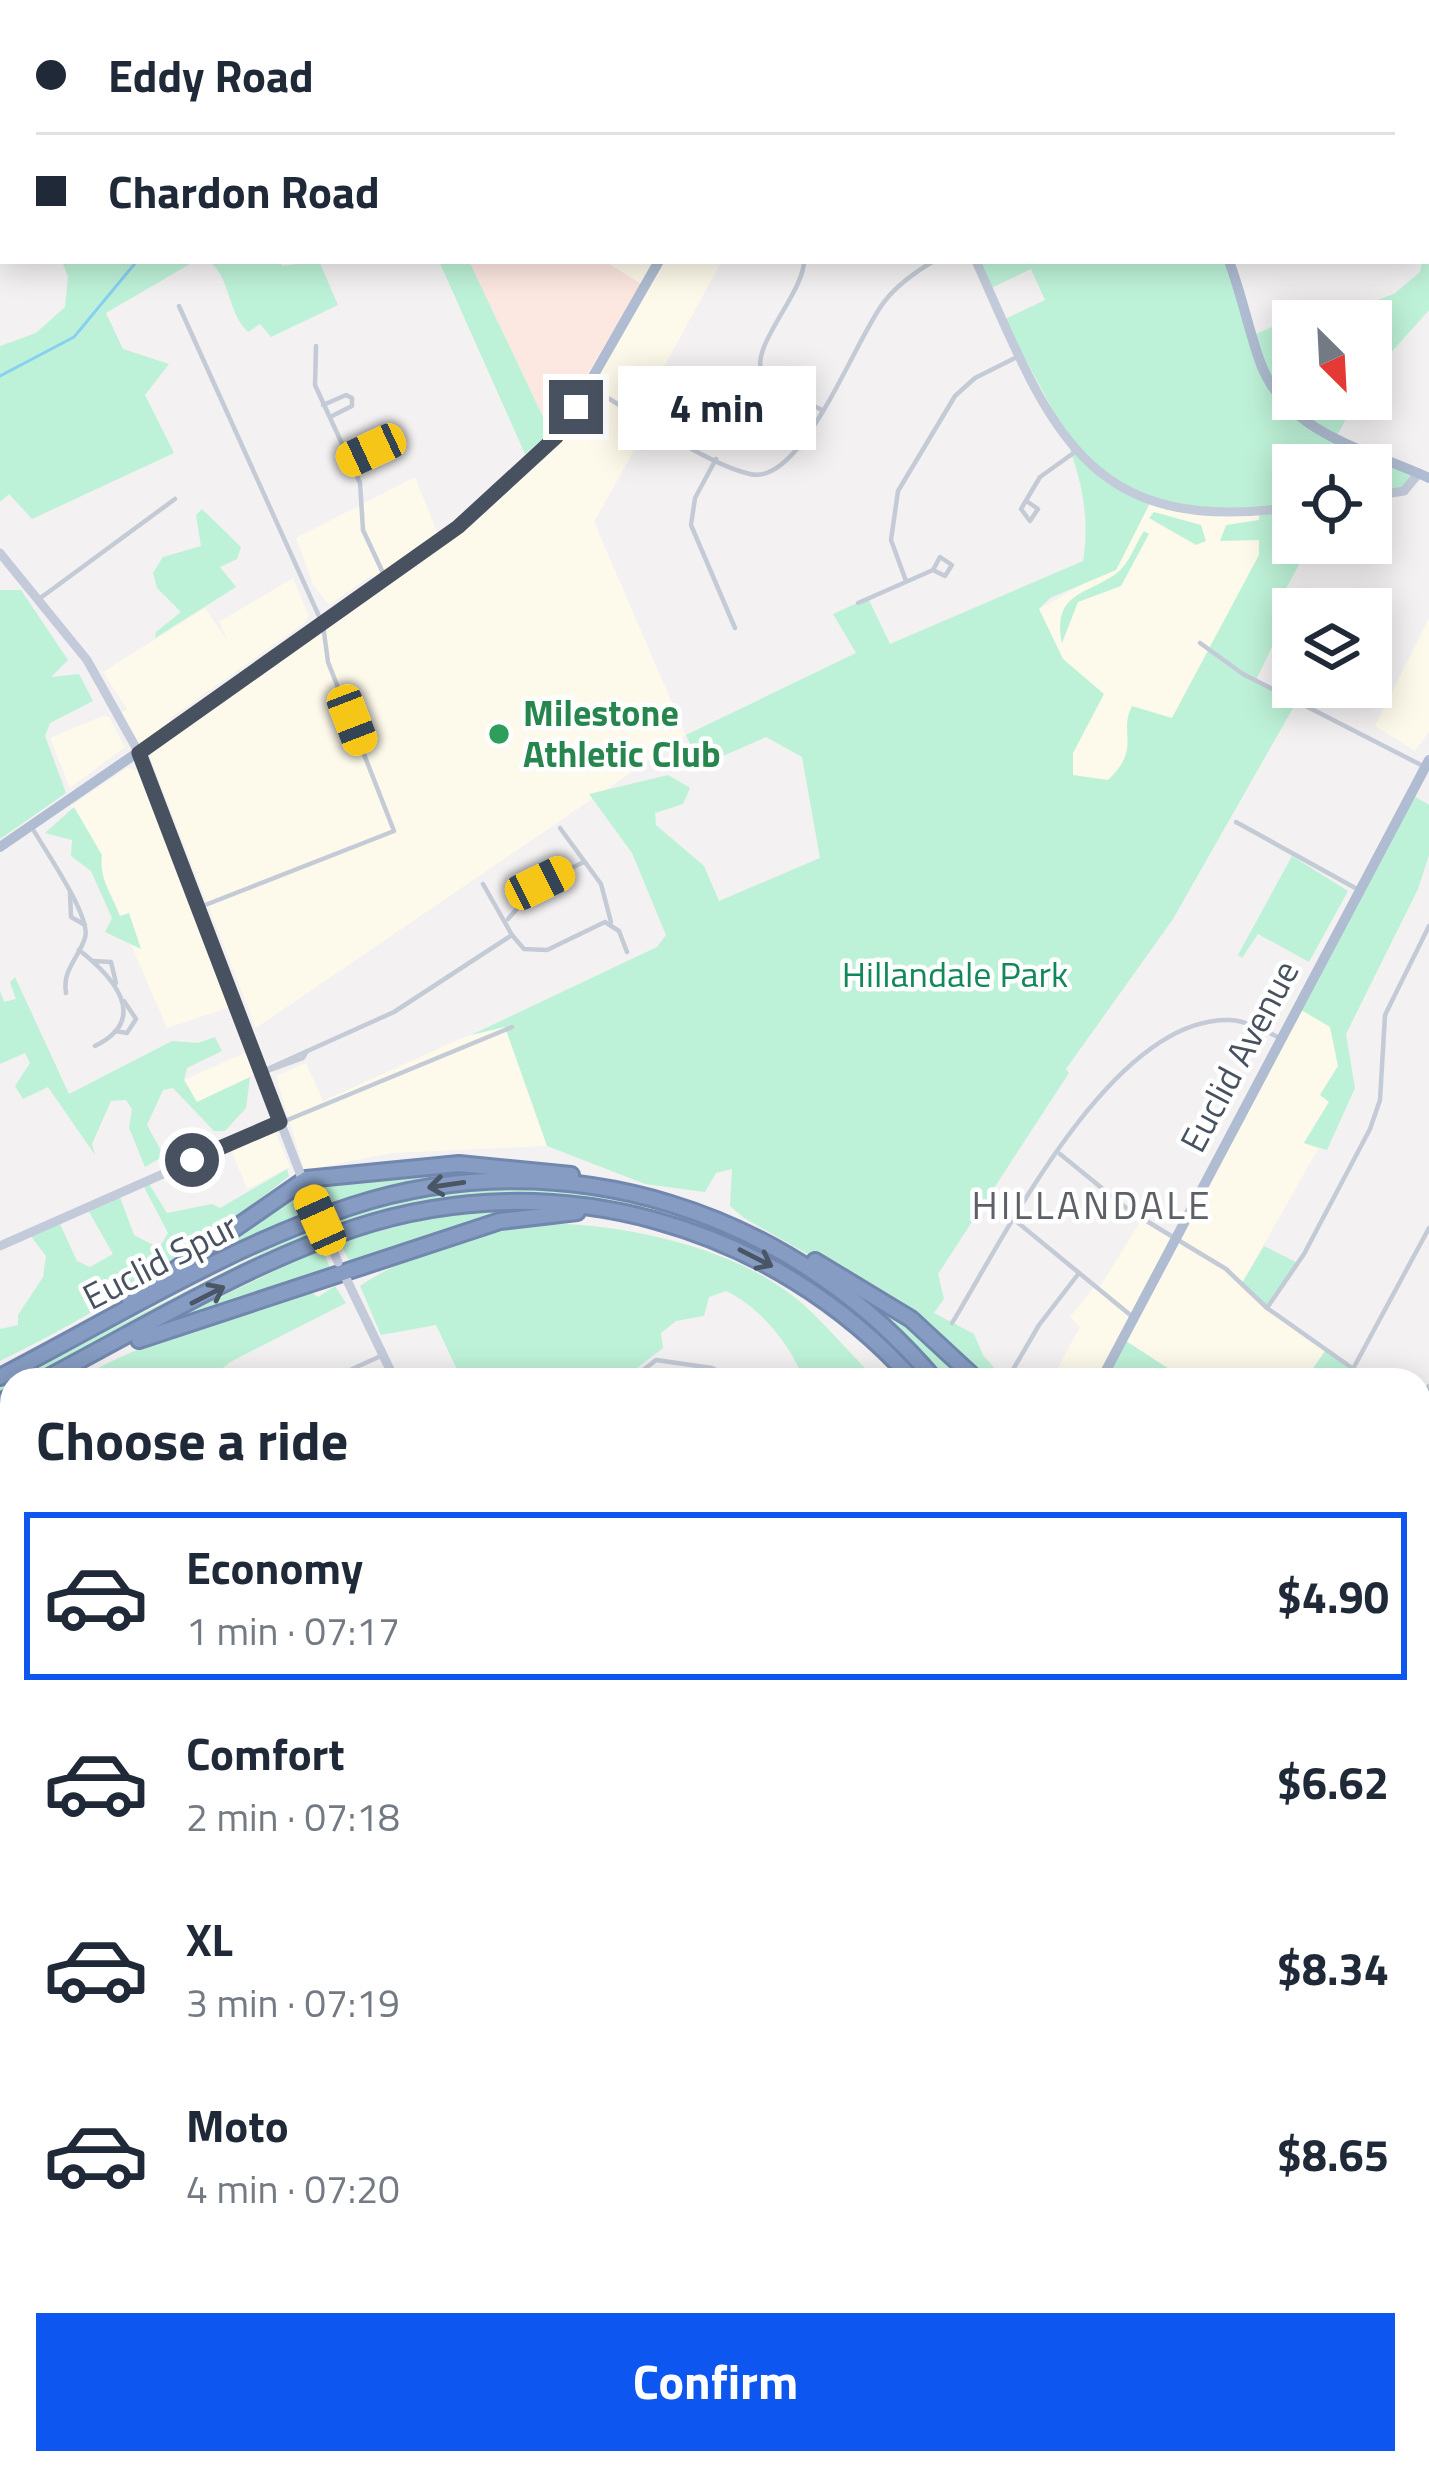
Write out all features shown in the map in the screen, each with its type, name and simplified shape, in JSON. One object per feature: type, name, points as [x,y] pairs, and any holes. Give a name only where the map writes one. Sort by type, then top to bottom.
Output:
[{"type":"highway","points":[[32,1360],[306,1187],[437,1164],[493,1164],[580,1176],[646,1196]]},
{"type":"highway","name":"Euclid Spur","points":[[17,1368],[270,1239],[374,1199],[445,1185],[518,1180],[646,1196],[750,1233],[857,1301],[923,1368]]},
{"type":"highway","name":"Euclid Spur","points":[[67,1368],[288,1255],[390,1218],[518,1201],[592,1206],[646,1217],[716,1240],[783,1272],[844,1314],[900,1368]]},
{"type":"highway","points":[[67,1368],[341,1268],[522,1216],[577,1212],[646,1217]]},
{"type":"highway","points":[[750,1233],[782,1244],[888,1303],[963,1368]]},
{"type":"main road","points":[[0,848],[386,580],[525,469],[556,437],[657,264]]},
{"type":"main road","points":[[1230,264],[1259,360],[1281,399],[1325,436],[1424,476]]},
{"type":"main road","name":"Euclid Avenue","points":[[1107,1368],[1427,763]]},
{"type":"street","points":[[804,264],[802,279],[762,350],[760,365],[767,380],[821,409]]},
{"type":"street","points":[[588,386],[716,459],[750,475],[766,475],[794,458],[884,302],[930,264]]},
{"type":"street","points":[[977,264],[1047,415],[1075,452],[1114,483],[1179,510],[1235,515],[1272,510]]},
{"type":"street","points":[[179,306],[323,625],[328,662],[394,831],[200,907]]},
{"type":"street","points":[[316,346],[313,372],[364,494],[363,530],[386,580]]},
{"type":"street","points":[[906,581],[891,540],[898,491],[955,396],[975,378],[1019,356]]},
{"type":"street","points":[[323,405],[346,394],[352,398],[352,406],[329,417]]},
{"type":"street","points":[[349,460],[371,450],[380,458],[356,475]]},
{"type":"street","points":[[1028,502],[1040,478],[1075,452]]},
{"type":"street","points":[[716,459],[695,498],[691,525],[735,628]]},
{"type":"street","points":[[1392,492],[1424,476]]},
{"type":"street","points":[[38,600],[175,499]]},
{"type":"street","points":[[0,553],[95,672],[139,753],[306,1187],[389,1368]]},
{"type":"street","points":[[858,603],[933,570]]},
{"type":"street","points":[[1200,643],[1243,674],[1427,763]]},
{"type":"street","points":[[1236,822],[1360,891]]},
{"type":"street","points":[[31,826],[87,925],[63,979],[65,992]]},
{"type":"street","points":[[560,828],[601,884],[612,923],[627,952]]},
{"type":"street","points":[[508,920],[540,883],[584,862]]},
{"type":"street","points":[[483,884],[524,949],[547,950],[598,924],[612,923]]},
{"type":"street","points":[[70,893],[70,916],[87,925]]},
{"type":"street","points":[[1267,1308],[1304,1254],[1370,1129],[1380,1100],[1379,1044],[1385,1015],[1429,926]]},
{"type":"street","points":[[262,1072],[303,1058],[394,1012],[512,934]]},
{"type":"street","points":[[79,950],[116,983]]},
{"type":"street","points":[[93,961],[110,962],[136,1019],[127,1033],[115,1031]]},
{"type":"street","points":[[95,1046],[115,1031],[124,1001]]},
{"type":"street","points":[[952,1323],[1113,1078],[1164,1039],[1198,1024],[1230,1020],[1282,1039]]},
{"type":"street","points":[[0,1246],[280,1122],[512,1027]]},
{"type":"street","points":[[1059,1154],[1130,1211],[1226,1269],[1267,1308],[1350,1368]]},
{"type":"street","points":[[1016,1221],[1134,1318]]},
{"type":"street","points":[[1356,1368],[1429,1228]]},
{"type":"street","points":[[1014,1368],[1039,1325],[1079,1274]]},
{"type":"street","points":[[354,1368],[383,1355]]},
{"type":"street","points":[[646,1368],[656,1360],[712,1368]]},
{"type":"shaded area","points":[[470,264],[610,264],[641,284],[555,428],[545,421]]},
{"type":"shaded area","points":[[480,264],[720,264],[638,414],[650,422],[594,522],[686,735],[256,1028],[151,760],[152,751],[487,511],[557,440]]},
{"type":"shaded area","points":[[415,477],[439,537],[376,581],[372,575],[329,605],[313,585],[296,538]]},
{"type":"shaded area","points":[[1151,501],[1259,512],[1259,555],[1172,718],[1108,780],[1080,779],[1072,775],[1073,753],[1104,694],[1063,659],[1039,609],[1120,563]]},
{"type":"shaded area","points":[[293,578],[309,616],[303,624],[169,719],[174,727],[139,751],[121,713],[127,709],[103,672],[205,608],[229,643],[219,622]]},
{"type":"shaded area","points":[[1429,618],[1429,732],[1415,751],[1375,726],[1384,708],[1392,708],[1392,692]]},
{"type":"shaded area","points":[[109,717],[125,747],[70,788],[50,738]]},
{"type":"shaded area","points":[[127,768],[138,770],[145,784],[231,1007],[167,1028],[71,806]]},
{"type":"shaded area","points":[[1298,1008],[1330,1027],[1338,1066],[1320,1094],[1329,1101],[1304,1143],[1318,1149],[1242,1283],[1325,1351],[1313,1368],[1168,1368],[1123,1339],[1107,1368],[1058,1368],[1080,1327],[1070,1317],[1095,1286],[1099,1288],[1142,1219],[1174,1238]]},
{"type":"shaded area","points":[[505,1026],[547,1146],[392,1153],[304,1170],[276,1076],[306,1063],[323,1101],[464,1037]]},
{"type":"shaded area","points":[[249,1051],[257,1074],[197,1102],[184,1080]]},
{"type":"shaded area","points":[[273,1127],[290,1167],[247,1189],[229,1144]]},
{"type":"green space","points":[[63,264],[190,264],[106,313],[123,349],[169,364],[145,395],[174,453],[32,519],[9,494],[0,502],[0,346],[36,333],[65,307],[68,277]]},
{"type":"green space","points":[[212,264],[320,264],[338,305],[271,337],[260,324],[248,332]]},
{"type":"green space","points":[[440,264],[470,264],[545,421],[555,428],[525,454]]},
{"type":"green space","name":"Hillandale Park","points":[[977,264],[1230,264],[1254,335],[1272,327],[1272,420],[1345,420],[1335,439],[1347,444],[1272,444],[1272,564],[1299,564],[1286,588],[1272,588],[1272,647],[1256,680],[1272,688],[1272,708],[1293,708],[1173,919],[1066,1069],[1069,1073],[938,1274],[944,1299],[934,1313],[974,1334],[994,1368],[974,1368],[932,1325],[744,1218],[730,1206],[732,1169],[716,1173],[705,1192],[645,1184],[547,1146],[505,1027],[471,1035],[657,947],[666,935],[632,853],[589,794],[668,775],[690,788],[683,804],[655,813],[656,825],[704,866],[719,901],[820,858],[802,757],[766,737],[700,766],[686,735],[856,653],[833,614],[868,598],[890,644],[1083,561],[1086,528],[1075,465],[1051,406],[1003,320],[1045,300],[1031,269],[989,289]],"holes":[[[1151,501],[1196,514],[1259,513],[1259,520],[1226,525],[1220,541],[1259,540],[1259,555],[1172,718],[1132,706],[1127,750],[1118,769],[1108,780],[1073,775],[1073,753],[1104,694],[1063,659],[1039,609],[1050,598],[1116,570]]]},
{"type":"green space","points":[[1421,264],[1429,264],[1429,310],[1392,351],[1392,300],[1377,300],[1394,294],[1420,272]]},
{"type":"green space","points":[[1392,462],[1419,473],[1404,491],[1392,493]]},
{"type":"green space","points":[[202,509],[241,547],[237,559],[220,567],[236,587],[155,638],[181,612],[157,588],[153,573],[163,557],[201,546],[196,515]]},
{"type":"green space","points":[[1154,512],[1201,525],[1206,541],[1196,545],[1149,518]]},
{"type":"green space","points":[[1144,531],[1149,534],[1121,586],[1078,602],[1062,643],[1060,626],[1067,604],[1122,569]]},
{"type":"green space","points":[[0,590],[21,590],[68,660],[51,677],[79,674],[93,701],[50,723],[45,736],[66,793],[0,839]]},
{"type":"green space","points":[[1411,794],[1429,805],[1429,855],[1418,889],[1346,1034],[1355,1088],[1327,1150],[1304,1143],[1329,1102],[1320,1095],[1338,1066],[1330,1027],[1298,1008]]},
{"type":"green space","points":[[74,807],[102,855],[104,879],[120,916],[129,913],[141,949],[105,932],[112,918],[91,871],[71,856],[72,840],[45,833]]},
{"type":"green space","points":[[1292,856],[1348,891],[1309,962],[1258,934],[1242,958],[1238,955]]},
{"type":"green space","points":[[15,977],[69,1094],[172,1041],[198,1043],[215,1037],[222,1051],[187,1068],[184,1080],[197,1102],[250,1077],[246,1108],[225,1131],[214,1131],[173,1088],[163,1090],[147,1125],[164,1156],[145,1167],[129,1128],[132,1109],[126,1100],[111,1101],[92,1144],[95,1155],[48,1087],[23,1099],[15,1086],[30,1063],[25,1053],[0,1064],[0,991],[4,1002],[16,999],[10,982]]},
{"type":"green space","points":[[453,1168],[496,1174],[401,1186],[325,1208],[316,1188]]},
{"type":"green space","points":[[287,1169],[289,1176],[186,1253],[0,1361],[0,1329],[18,1325],[18,1315],[43,1277],[46,1256],[30,1235],[60,1224],[77,1261],[90,1267],[113,1254],[88,1210],[120,1197],[134,1235],[159,1248],[168,1233],[143,1185],[149,1184],[167,1213],[212,1204],[220,1208]]},
{"type":"green space","points":[[517,1186],[608,1197],[697,1220],[780,1256],[820,1280],[857,1308],[917,1368],[909,1368],[861,1320],[795,1273],[725,1237],[652,1212],[575,1199],[496,1198],[415,1207],[334,1228],[330,1220],[416,1196]]},
{"type":"green space","points":[[295,1192],[308,1215],[164,1285]]},
{"type":"green space","points":[[544,1208],[351,1264],[339,1241],[456,1212]]},
{"type":"green space","points":[[542,1223],[574,1224],[645,1234],[715,1254],[748,1268],[805,1306],[865,1368],[798,1368],[772,1328],[726,1291],[709,1297],[704,1316],[676,1321],[661,1333],[663,1348],[637,1368],[456,1368],[436,1325],[381,1335],[360,1286],[424,1254]]},
{"type":"green space","points":[[313,1227],[317,1235],[52,1368],[34,1368]]},
{"type":"green space","points":[[1264,1246],[1298,1263],[1267,1308],[1242,1283]]},
{"type":"green space","points":[[322,1248],[331,1270],[165,1324]]},
{"type":"green space","points":[[335,1286],[346,1303],[223,1368],[99,1368],[162,1340],[311,1292],[318,1297]]},
{"type":"green space","points":[[856,1292],[890,1309],[959,1368],[934,1368],[908,1337]]},
{"type":"green space","points":[[1123,1339],[1168,1368],[1107,1368]]},
{"type":"green space","points":[[1325,1351],[1350,1368],[1313,1368]]},
{"type":"waterway","points":[[0,376],[74,337],[135,264]]},
{"type":"place","name":"Milestone Athletic Club","points":[[499,734]]},
{"type":"district","name":"HILLANDALE","points":[[1092,1205]]},
{"type":"route","points":[[192,1160],[280,1122],[139,753],[458,527],[525,469],[556,437],[576,407]]}]
